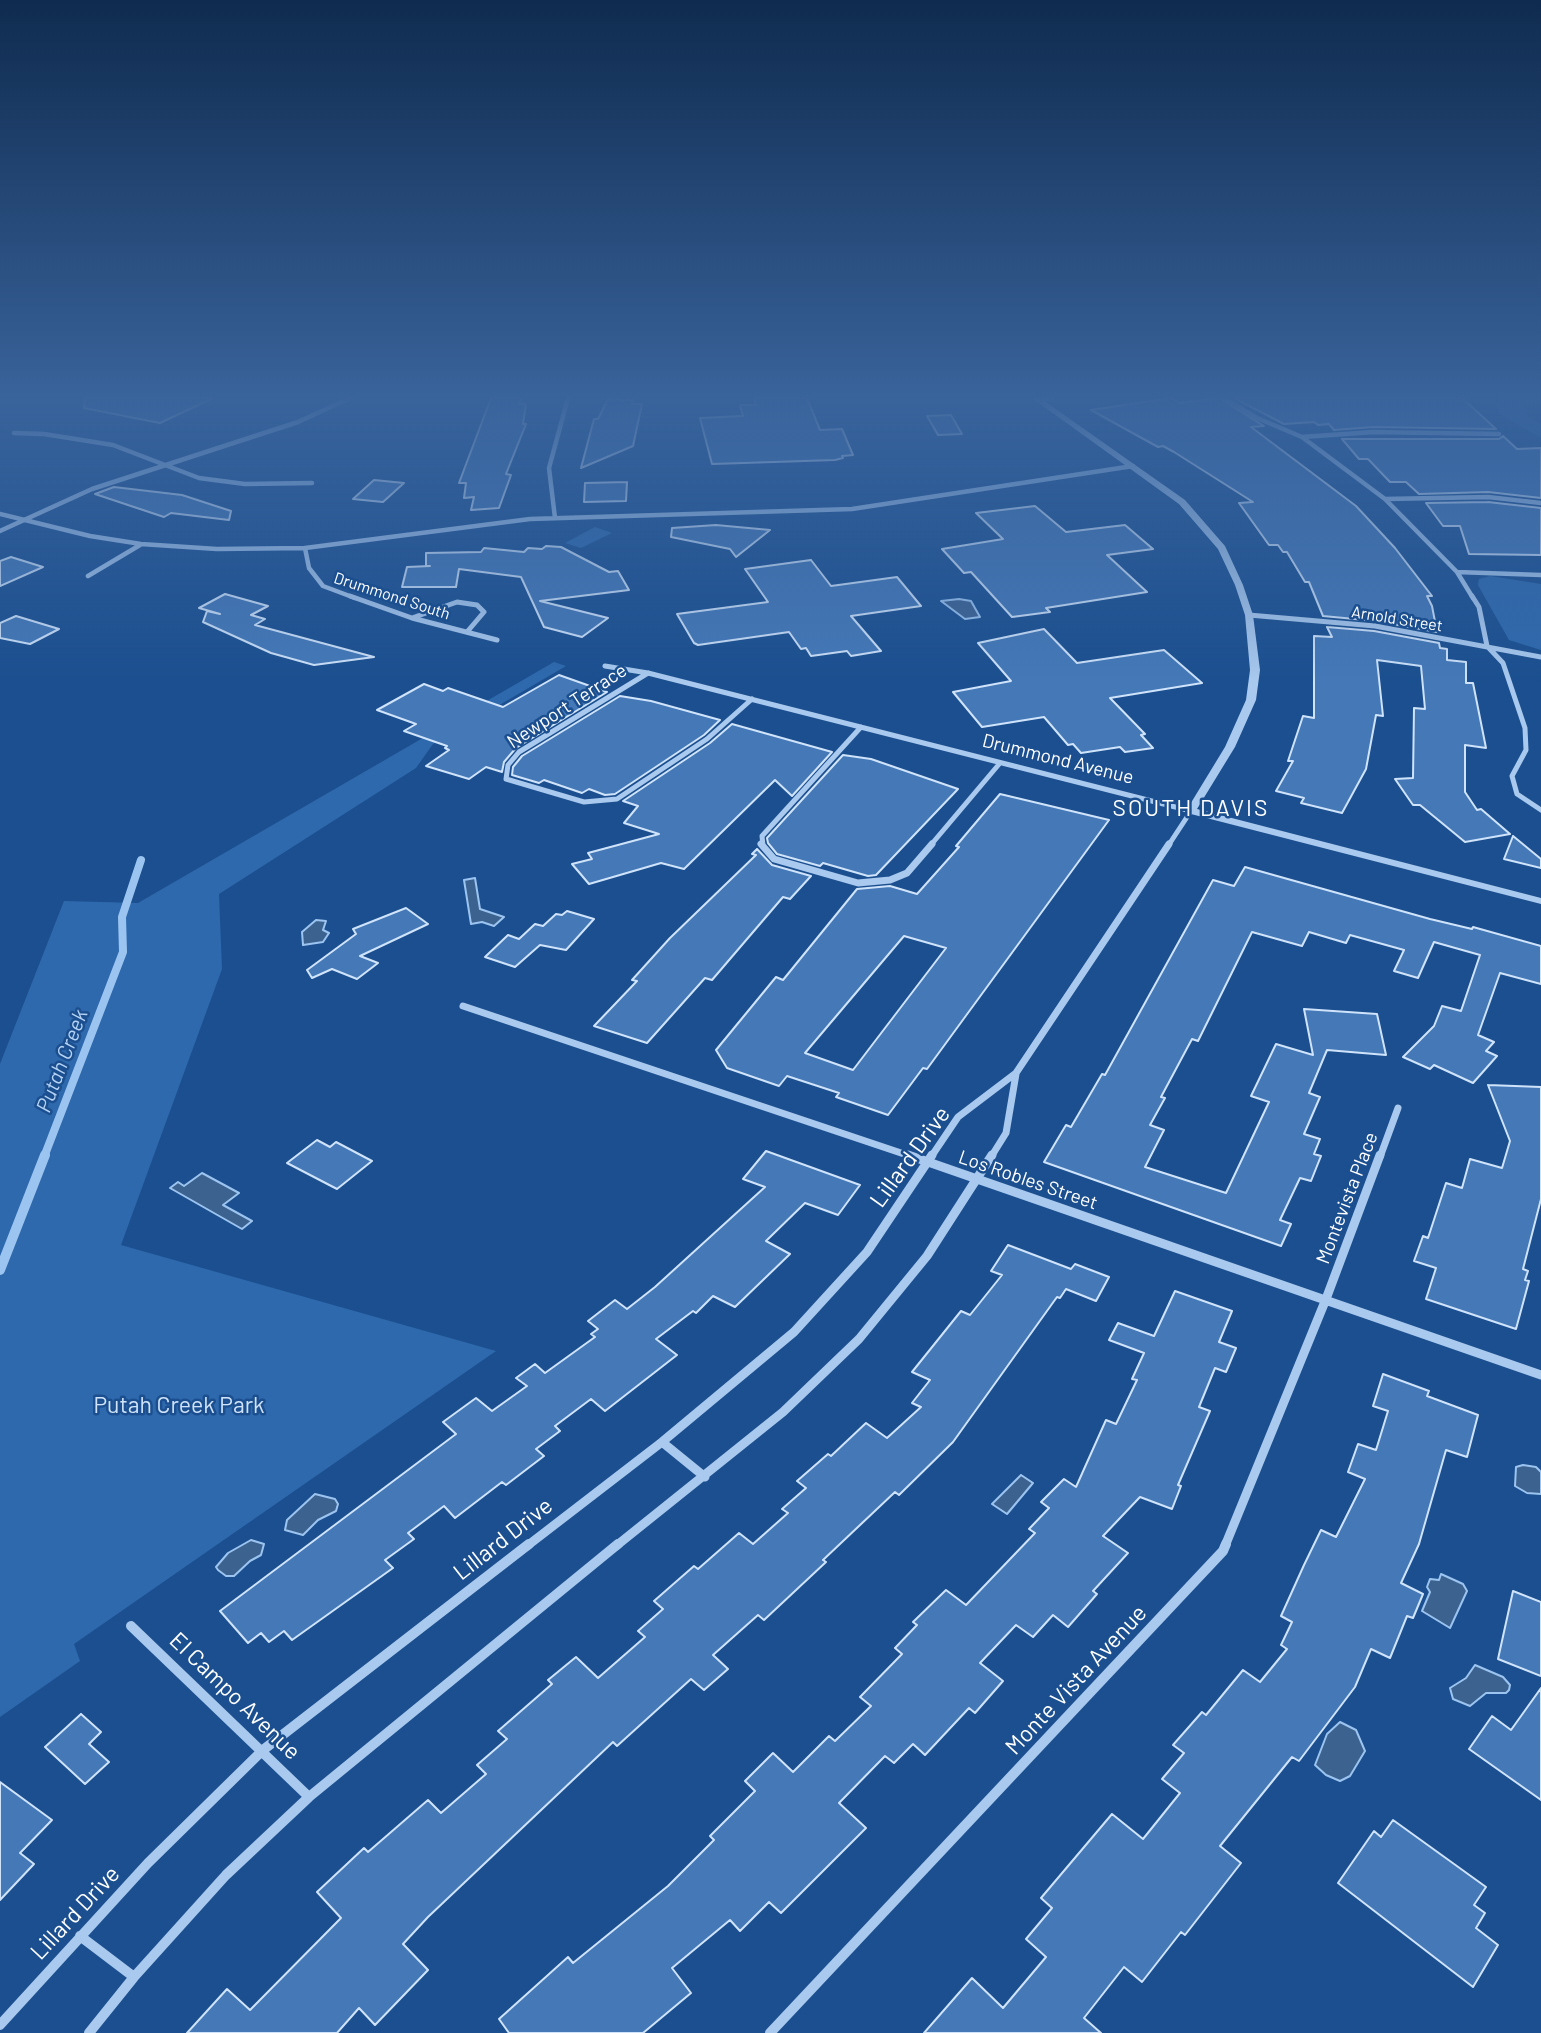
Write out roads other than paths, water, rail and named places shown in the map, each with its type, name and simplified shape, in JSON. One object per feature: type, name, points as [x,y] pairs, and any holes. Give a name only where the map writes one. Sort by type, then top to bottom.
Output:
[{"type":"street","points":[[0,531],[84,493]]},
{"type":"street","points":[[552,493],[555,518]]},
{"type":"street","points":[[0,514],[90,536],[141,544],[217,549],[306,548],[460,527],[555,518],[852,509],[957,493]]},
{"type":"street","name":"Lillard Drive","points":[[0,2025],[80,1936],[263,1750],[754,1368],[842,1283],[867,1252],[958,1117],[1016,1073],[1191,811],[1230,747],[1251,700],[1255,670],[1249,615],[1240,585],[1222,548],[1182,502],[1170,493]]},
{"type":"street","points":[[1377,493],[1457,572],[1479,607],[1487,646],[1503,663],[1525,728],[1526,750],[1512,776],[1517,794],[1541,810]]},
{"type":"street","points":[[1385,499],[1488,497],[1541,503]]},
{"type":"street","points":[[88,576],[141,544]]},
{"type":"street","name":"Drummond South","points":[[306,548],[309,568],[323,586],[412,618],[497,640]]},
{"type":"street","points":[[1457,572],[1541,575]]},
{"type":"street","points":[[412,618],[457,602],[477,605],[484,612],[467,632]]},
{"type":"street","name":"Arnold Street","points":[[1249,615],[1375,626],[1541,657]]},
{"type":"street","name":"Drummond Avenue","points":[[605,666],[648,673],[752,699],[1541,901]]},
{"type":"street","name":"Newport Terrace","points":[[648,673],[519,752],[508,765],[506,779],[584,802],[618,799],[707,739],[752,699]]},
{"type":"street","points":[[861,727],[762,836],[761,844],[774,859],[858,883],[890,880],[907,873],[1000,762]]},
{"type":"street","name":"Los Robles Street","points":[[463,1006],[977,1178],[1541,1375]]},
{"type":"street","name":"Lillard Drive","points":[[89,2033],[134,1977],[226,1875],[309,1797],[374,1741],[705,1477],[783,1412],[859,1339],[927,1256],[1006,1133],[1016,1073]]},
{"type":"street","name":"Montevista Place","points":[[1326,1299],[1398,1108]]},
{"type":"street","name":"Monte Vista Avenue","points":[[770,2033],[1223,1551],[1326,1299]]},
{"type":"street","points":[[662,1442],[705,1477]]},
{"type":"street","name":"El Campo Avenue","points":[[131,1626],[309,1797]]},
{"type":"street","points":[[80,1936],[134,1977]]},
{"type":"waterway","name":"Putah Creek","points":[[44,1157],[123,952],[122,917],[141,860]]},
{"type":"waterway","name":"Putah Creek","points":[[0,1270],[45,1155]]},
{"type":"district","name":"SOUTH DAVIS","points":[[1191,808]]},
{"type":"park label","name":"Putah Creek Park","points":[[179,1405]]}]
